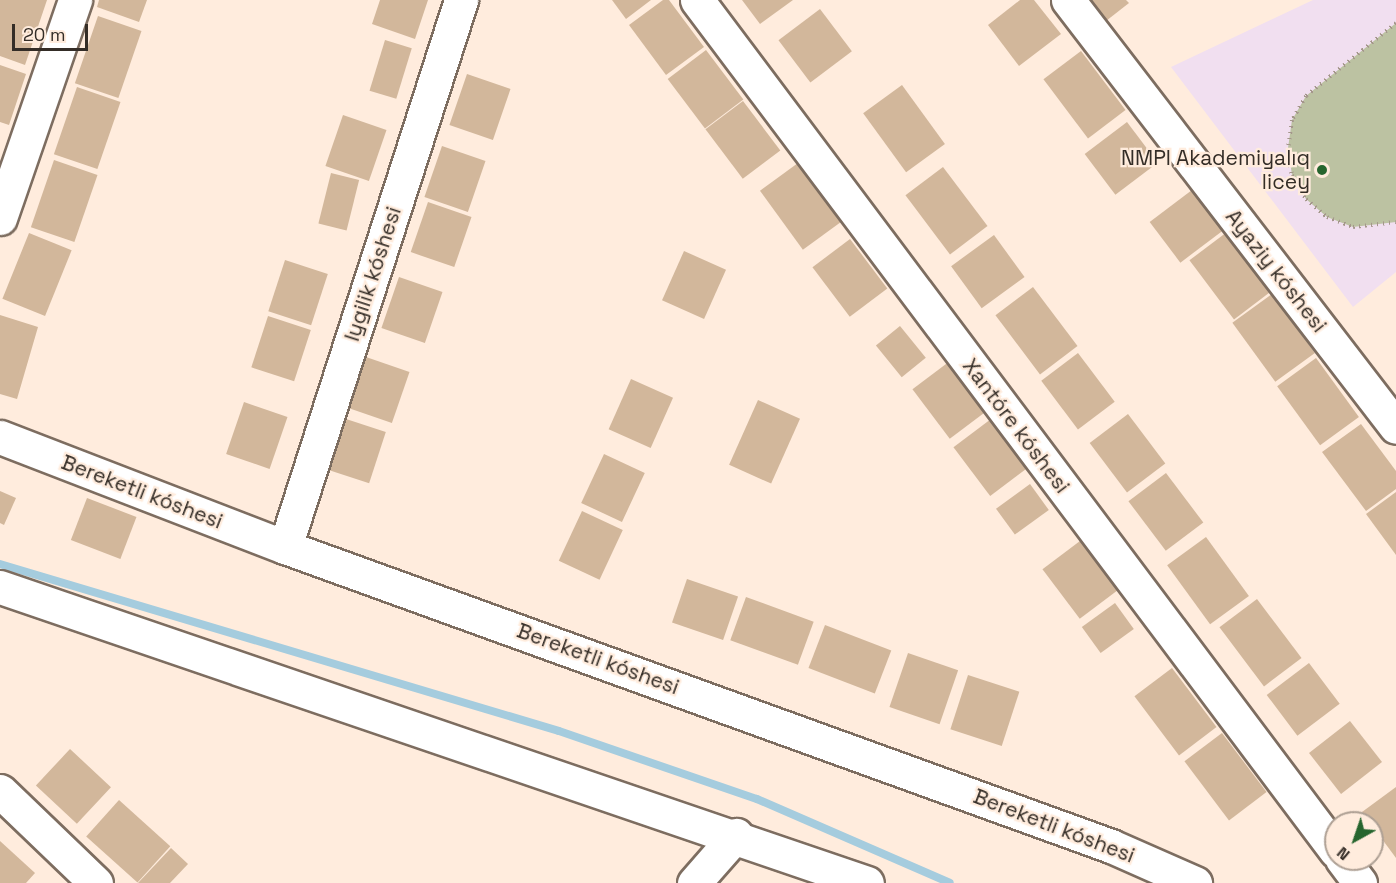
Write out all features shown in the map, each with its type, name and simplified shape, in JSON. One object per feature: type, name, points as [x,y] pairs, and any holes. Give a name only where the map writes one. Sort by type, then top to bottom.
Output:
[{"type":"street","points":[[0,218],[75,0]]},
{"type":"street","name":"Iygilik kóshesi","points":[[285,548],[462,0]]},
{"type":"street","name":"Xantóre kóshesi","points":[[697,0],[1324,835]]},
{"type":"street","name":"Ayaziy kóshesi","points":[[1068,0],[1396,428]]},
{"type":"street","name":"Bereketli kóshesi","points":[[0,437],[285,548],[1078,834],[1195,883]]},
{"type":"street","points":[[0,587],[736,835],[867,883]]},
{"type":"street","points":[[0,791],[96,883]]},
{"type":"street","points":[[694,883],[736,835]]},
{"type":"path","points":[[1396,23],[1306,96],[1292,120],[1288,148],[1292,175],[1306,199],[1327,217],[1353,227],[1396,222]]},
{"type":"shaded area","name":"NMPI Akademiyalıq licey","points":[[1313,0],[1396,0],[1396,272],[1353,307],[1171,67]]},
{"type":"green space","points":[[1396,23],[1396,222],[1353,227],[1327,217],[1306,199],[1292,175],[1288,148],[1292,120],[1306,96]]},
{"type":"building","points":[[0,0],[47,0],[25,65],[0,56]]},
{"type":"building","points":[[99,0],[147,0],[139,22],[97,7]]},
{"type":"building","points":[[380,0],[428,0],[415,39],[372,24]]},
{"type":"building","points":[[612,0],[651,0],[626,19]]},
{"type":"building","points":[[663,0],[669,0],[704,47],[666,75],[629,25]]},
{"type":"building","points":[[742,0],[793,0],[760,24]]},
{"type":"building","points":[[1020,0],[1034,0],[1061,34],[1019,66],[988,25]]},
{"type":"building","points":[[1089,0],[1126,0],[1129,3],[1106,21]]},
{"type":"building","points":[[820,9],[852,51],[810,83],[778,40]]},
{"type":"building","points":[[98,16],[141,31],[118,98],[75,83]]},
{"type":"building","points":[[385,40],[412,48],[396,99],[370,91]]},
{"type":"building","points":[[706,50],[743,100],[705,128],[668,79]]},
{"type":"building","points":[[1081,51],[1126,110],[1088,138],[1043,79]]},
{"type":"building","points":[[0,65],[26,74],[9,125],[0,122]]},
{"type":"building","points":[[467,74],[510,89],[493,140],[449,125]]},
{"type":"building","points":[[902,85],[945,144],[906,172],[863,113]]},
{"type":"building","points":[[77,87],[120,102],[97,169],[54,154]]},
{"type":"building","points":[[743,101],[780,151],[743,179],[705,129]]},
{"type":"building","points":[[343,115],[386,130],[369,181],[325,166]]},
{"type":"building","points":[[1127,122],[1158,163],[1115,195],[1085,154]]},
{"type":"building","points":[[442,146],[485,161],[468,212],[424,197]]},
{"type":"building","points":[[54,160],[97,175],[74,242],[31,227]]},
{"type":"building","points":[[798,163],[841,222],[803,250],[760,191]]},
{"type":"building","points":[[943,167],[988,226],[950,254],[905,195]]},
{"type":"building","points":[[331,173],[359,180],[347,230],[318,223]]},
{"type":"building","points":[[1192,190],[1223,231],[1180,263],[1150,222]]},
{"type":"building","points":[[428,202],[471,217],[454,267],[411,252]]},
{"type":"building","points":[[1227,232],[1272,291],[1234,319],[1189,260]]},
{"type":"building","points":[[29,233],[72,250],[45,316],[2,299]]},
{"type":"building","points":[[994,235],[1025,277],[982,308],[951,266]]},
{"type":"building","points":[[850,239],[887,289],[850,317],[812,267]]},
{"type":"building","points":[[684,251],[726,270],[704,319],[662,300]]},
{"type":"building","points":[[285,260],[328,274],[311,325],[268,311]]},
{"type":"building","points":[[399,277],[442,292],[425,343],[381,328]]},
{"type":"building","points":[[1033,287],[1078,346],[1040,374],[995,315]]},
{"type":"building","points":[[1272,294],[1315,353],[1275,382],[1232,323]]},
{"type":"building","points":[[0,315],[38,327],[17,399],[0,394]]},
{"type":"building","points":[[268,316],[311,330],[294,381],[251,367]]},
{"type":"building","points":[[900,326],[926,358],[902,377],[876,346]]},
{"type":"building","points":[[1078,353],[1115,402],[1078,429],[1041,381]]},
{"type":"building","points":[[366,357],[409,372],[392,423],[348,408]]},
{"type":"building","points":[[1316,358],[1359,417],[1320,445],[1277,386]]},
{"type":"building","points":[[950,361],[987,411],[950,439],[912,389]]},
{"type":"building","points":[[631,379],[673,398],[651,448],[609,429]]},
{"type":"building","points":[[758,400],[800,419],[771,484],[729,465]]},
{"type":"building","points":[[244,402],[287,417],[270,469],[226,454]]},
{"type":"building","points":[[1128,414],[1165,464],[1127,492],[1090,443]]},
{"type":"building","points":[[343,418],[386,432],[369,483],[326,469]]},
{"type":"building","points":[[991,419],[1028,468],[990,496],[953,447]]},
{"type":"building","points":[[1361,424],[1396,471],[1396,489],[1366,511],[1322,452]]},
{"type":"building","points":[[604,454],[645,473],[622,522],[581,503]]},
{"type":"building","points":[[1166,473],[1203,523],[1166,551],[1128,501]]},
{"type":"building","points":[[1030,484],[1049,510],[1015,535],[996,509]]},
{"type":"building","points":[[0,491],[16,498],[4,525],[0,523]]},
{"type":"building","points":[[1396,492],[1396,555],[1366,514]]},
{"type":"building","points":[[87,498],[136,517],[120,559],[71,540]]},
{"type":"building","points":[[582,511],[623,530],[600,580],[559,561]]},
{"type":"building","points":[[1206,537],[1249,596],[1210,624],[1167,565]]},
{"type":"building","points":[[1080,541],[1117,591],[1080,619],[1042,569]]},
{"type":"building","points":[[687,579],[738,597],[723,640],[672,622]]},
{"type":"building","points":[[746,597],[814,622],[798,665],[730,640]]},
{"type":"building","points":[[1257,599],[1302,658],[1264,686],[1219,627]]},
{"type":"building","points":[[1115,603],[1134,629],[1101,653],[1082,627]]},
{"type":"building","points":[[825,625],[891,650],[875,693],[809,668]]},
{"type":"building","points":[[908,653],[958,670],[940,724],[889,707]]},
{"type":"building","points":[[1309,663],[1340,704],[1297,736],[1267,695]]},
{"type":"building","points":[[1172,668],[1217,727],[1179,755],[1134,696]]},
{"type":"building","points":[[968,675],[1019,692],[1002,746],[950,729]]},
{"type":"building","points":[[1350,721],[1382,762],[1341,794],[1309,753]]},
{"type":"building","points":[[1222,733],[1267,792],[1229,820],[1184,761]]},
{"type":"building","points":[[70,749],[111,787],[77,824],[36,786]]},
{"type":"building","points":[[1396,787],[1396,858],[1384,842],[1384,811],[1363,811]]},
{"type":"building","points":[[119,800],[170,846],[137,883],[86,836]]},
{"type":"building","points":[[0,841],[35,873],[26,883],[0,883]]},
{"type":"building","points":[[171,848],[188,864],[170,883],[138,883]]},
{"type":"waterway","points":[[0,564],[559,731],[757,799],[950,883]]},
{"type":"place","name":"NMPI Akademiyalıq licey","points":[[1322,170]]}]
